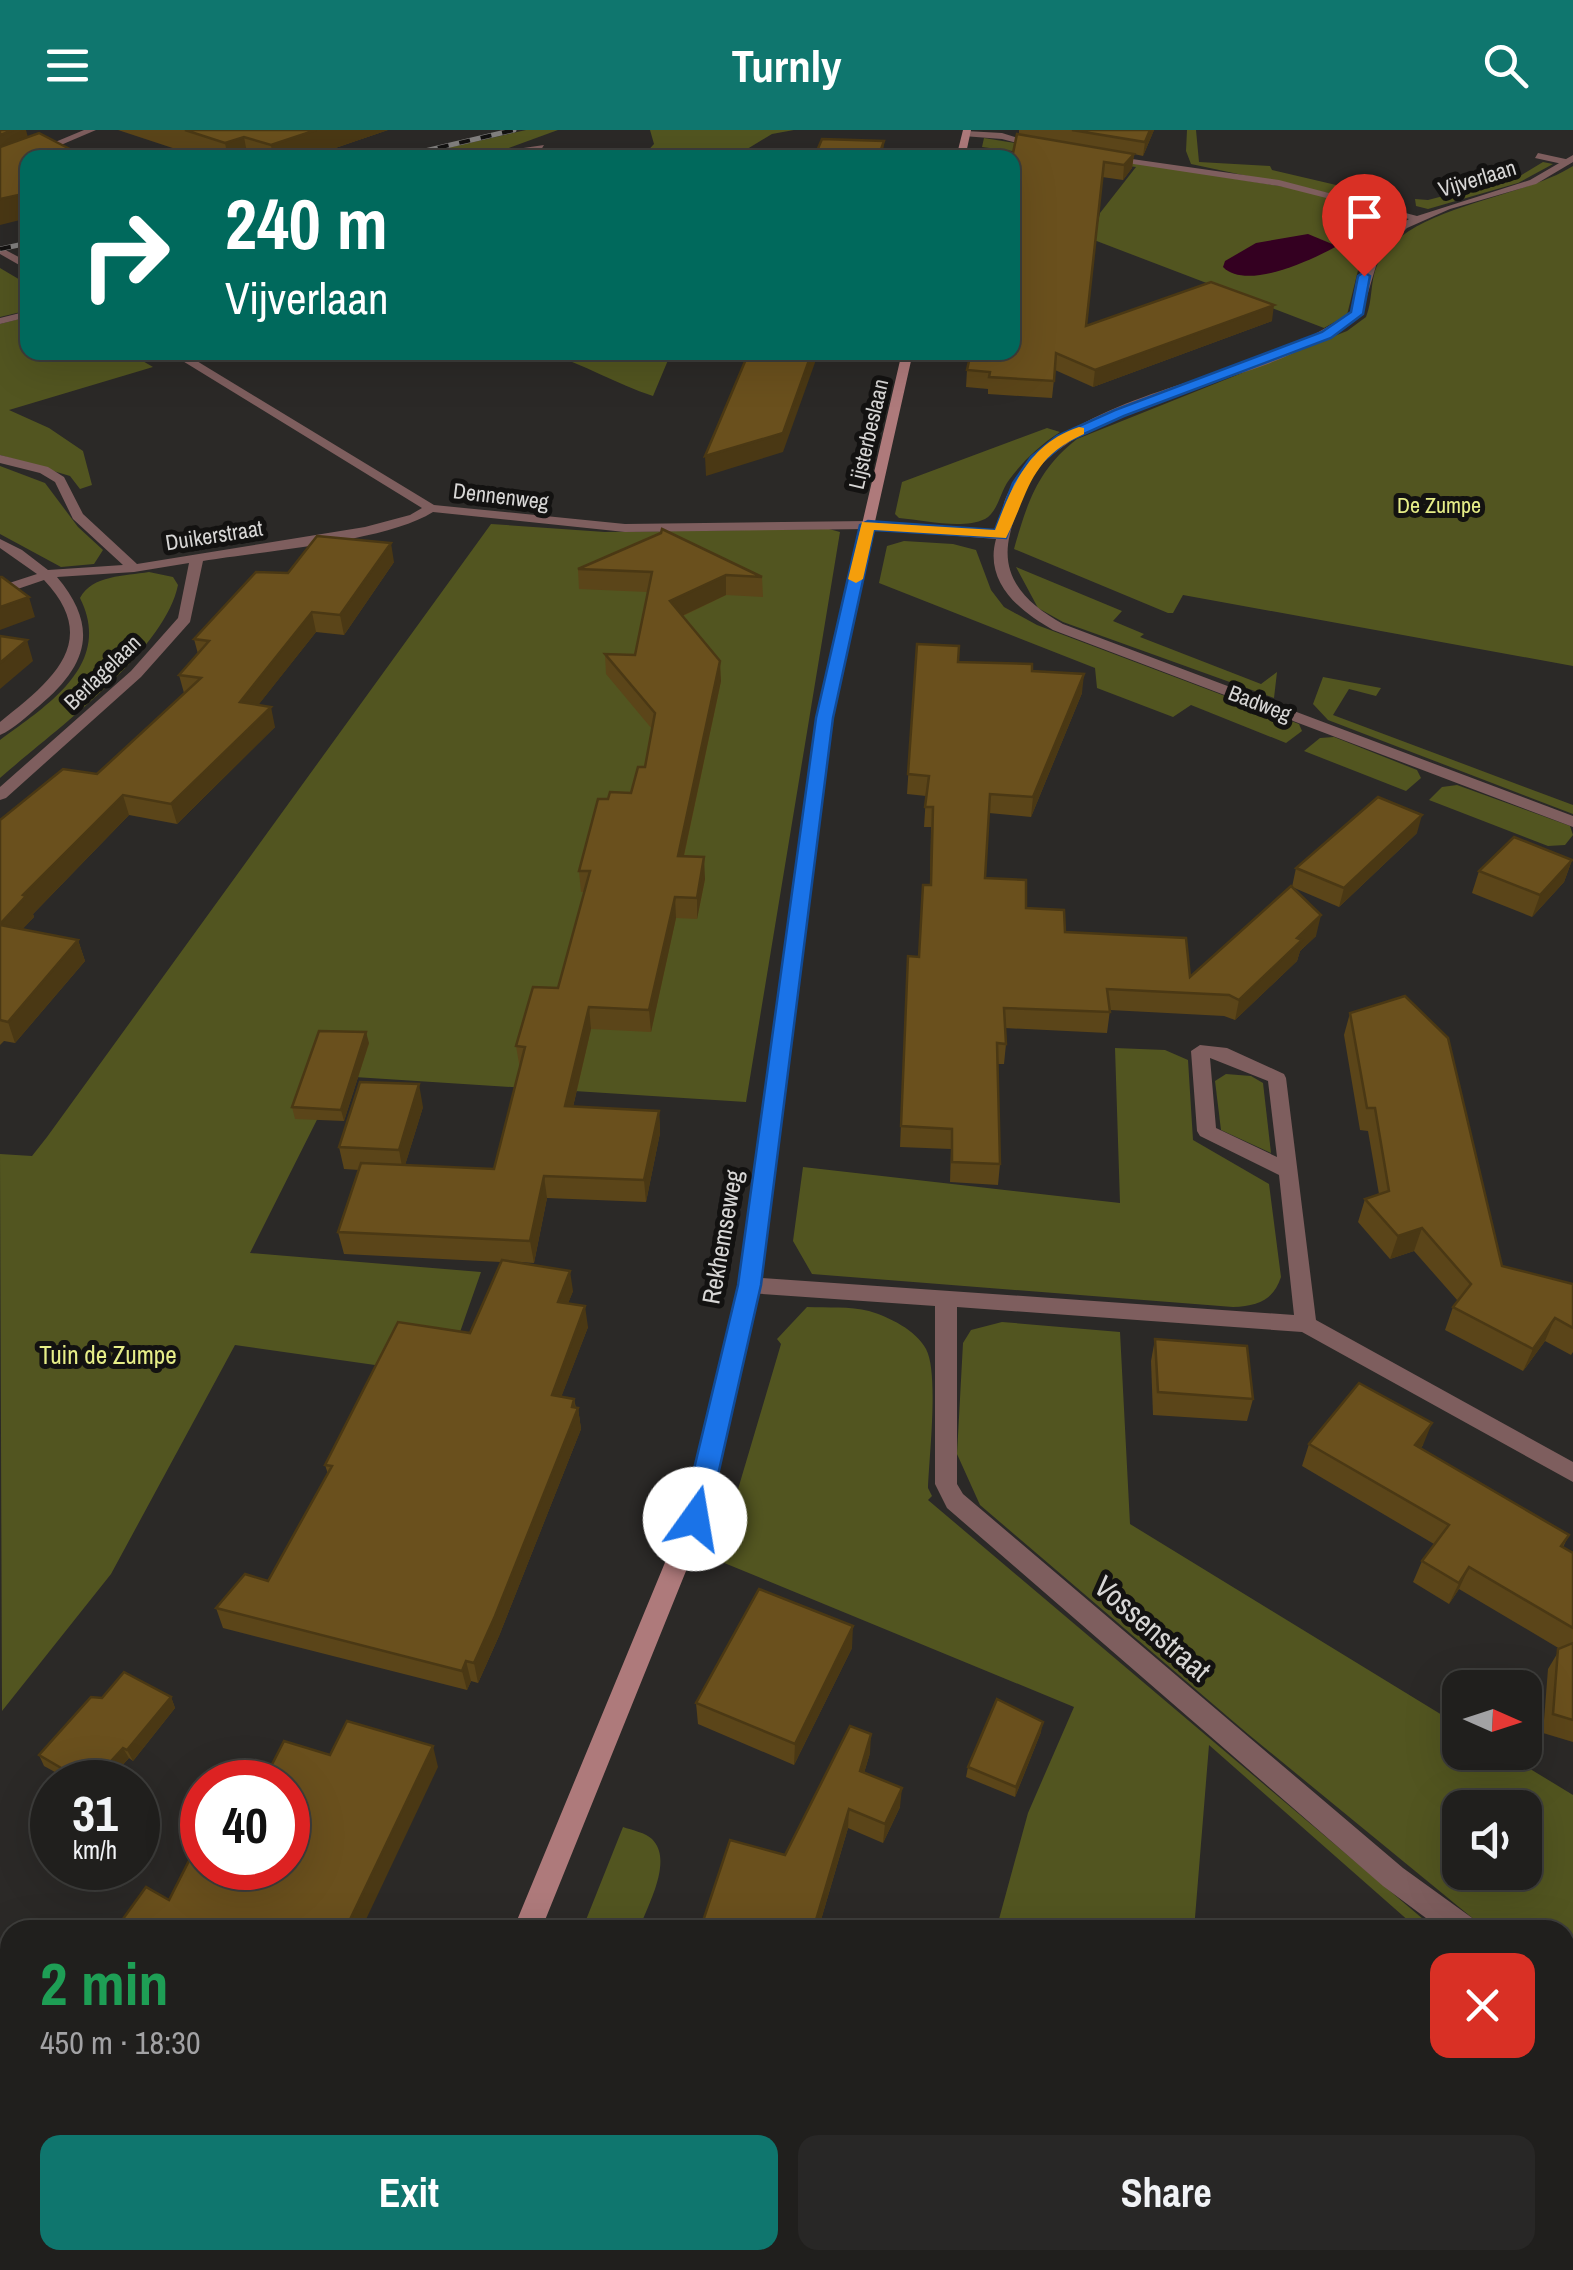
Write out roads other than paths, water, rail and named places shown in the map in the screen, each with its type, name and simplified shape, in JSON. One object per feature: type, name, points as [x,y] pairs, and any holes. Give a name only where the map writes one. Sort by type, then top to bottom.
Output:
[{"type":"street","points":[[44,150],[92,130]]},
{"type":"street","points":[[966,132],[1050,148]]},
{"type":"street","points":[[524,150],[541,148]]},
{"type":"street","points":[[1098,156],[1279,184],[1418,219]]},
{"type":"street","points":[[1538,156],[1570,160]]},
{"type":"street","name":"Vijverlaan","points":[[1000,535],[1020,483],[1036,460],[1062,439],[1336,330],[1357,314],[1364,276],[1375,252],[1418,219],[1528,184],[1570,160]]},
{"type":"street","name":"Dennenweg","points":[[186,360],[431,508],[625,528],[868,525]]},
{"type":"street","name":"Lijsterbeslaan","points":[[868,525],[906,360]]},
{"type":"street","points":[[0,459],[44,470],[60,480],[78,516],[134,568]]},
{"type":"street","name":"Duikerstraat","points":[[0,590],[48,574],[134,568],[366,531],[415,518],[431,508]]},
{"type":"street","points":[[868,525],[1000,535]]},
{"type":"street","name":"Rekhemseweg","points":[[531,1920],[695,1519],[750,1285],[824,718],[868,525]]},
{"type":"street","name":"Badweg","points":[[1000,535],[1001,572],[1008,589],[1047,621],[1573,822]]},
{"type":"street","points":[[0,543],[48,574],[62,588],[76,620],[76,650],[64,673],[0,730]]},
{"type":"street","name":"Berlagelaan","points":[[0,795],[136,674],[185,619],[196,558]]},
{"type":"street","points":[[1288,1171],[1208,1131],[1200,1051],[1220,1052],[1277,1078],[1288,1171],[1306,1324]]},
{"type":"street","points":[[750,1285],[946,1302],[1306,1324],[1573,1473]]},
{"type":"street","name":"Vossenstraat","points":[[946,1302],[946,1484],[955,1501],[1393,1877],[1452,1920]]},
{"type":"railway","points":[[429,150],[514,130]]},
{"type":"railway","points":[[0,249],[20,245]]},
{"type":"park label","name":"De Zumpe","points":[[1439,505]]},
{"type":"park label","name":"Tuin de Zumpe","points":[[108,1355]]}]
